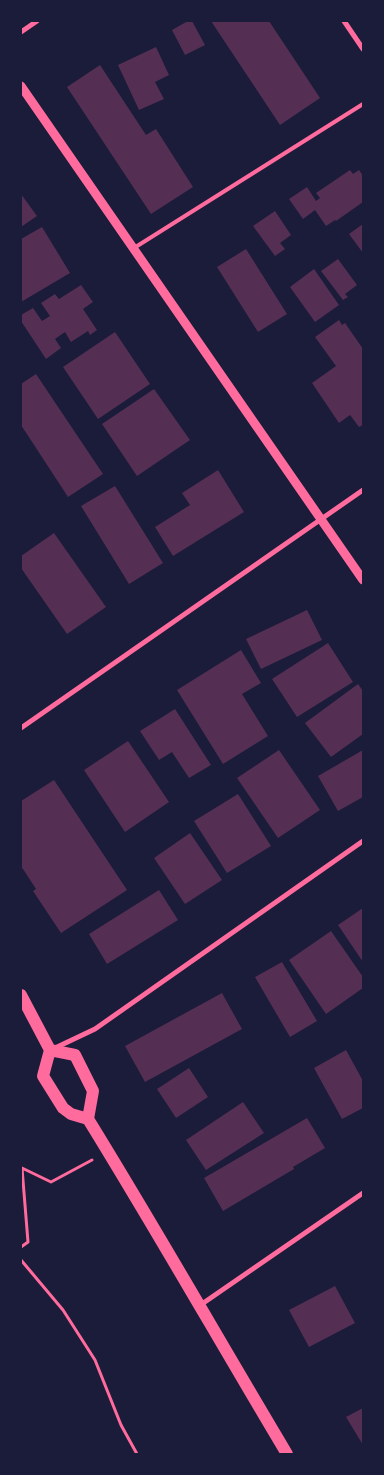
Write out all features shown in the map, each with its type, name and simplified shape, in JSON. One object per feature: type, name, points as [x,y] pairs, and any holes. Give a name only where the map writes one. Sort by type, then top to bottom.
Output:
[{"type":"main road","points":[[21,995],[50,1050],[43,1076],[63,1108],[71,1114],[88,1119],[140,1202],[287,1454]]},
{"type":"main road","points":[[50,1050],[75,1056],[93,1091],[88,1119]]},
{"type":"street","points":[[21,32],[36,21]]},
{"type":"street","points":[[344,21],[363,49]]},
{"type":"street","points":[[21,86],[363,580]]},
{"type":"street","points":[[21,728],[363,490]]},
{"type":"street","points":[[50,1050],[95,1029],[363,841]]},
{"type":"street","points":[[199,1306],[363,1192]]},
{"type":"lane","points":[[134,248],[363,104]]},
{"type":"path","points":[[21,1247],[28,1242],[22,1168],[51,1182],[108,1151]]},
{"type":"path","points":[[21,1260],[62,1310],[95,1360],[122,1425],[138,1454]]},
{"type":"building","points":[[188,21],[192,21],[205,45],[185,55],[172,30]]},
{"type":"building","points":[[211,21],[269,21],[320,98],[280,125]]},
{"type":"building","points":[[156,47],[169,75],[155,82],[164,99],[139,110],[118,65]]},
{"type":"building","points":[[100,65],[146,135],[156,129],[193,187],[151,214],[67,87]]},
{"type":"building","points":[[350,170],[353,174],[359,170],[363,176],[363,202],[326,226],[315,210],[303,219],[289,199],[307,187],[316,201],[320,198],[316,193]]},
{"type":"building","points":[[21,194],[37,216],[21,227]]},
{"type":"building","points":[[275,211],[291,235],[280,243],[285,249],[275,256],[253,226]]},
{"type":"building","points":[[363,224],[363,253],[349,234]]},
{"type":"building","points":[[42,227],[70,273],[21,302],[21,239]]},
{"type":"building","points":[[246,249],[287,314],[258,332],[217,267]]},
{"type":"building","points":[[338,259],[357,285],[345,294],[348,297],[343,300],[321,271]]},
{"type":"building","points":[[314,269],[339,305],[315,322],[290,287]]},
{"type":"building","points":[[81,285],[93,302],[83,309],[97,330],[90,335],[88,331],[71,342],[65,332],[55,339],[61,348],[46,359],[21,321],[21,315],[33,308],[42,321],[50,316],[41,303],[55,294],[59,299]]},
{"type":"building","points":[[339,320],[342,325],[345,323],[363,349],[363,425],[359,427],[350,415],[339,423],[312,383],[336,366],[315,337]]},
{"type":"building","points":[[115,332],[150,384],[98,419],[63,367]]},
{"type":"building","points":[[36,374],[103,474],[68,497],[21,425],[21,384]]},
{"type":"building","points":[[154,389],[190,440],[137,476],[102,424]]},
{"type":"building","points":[[218,470],[244,512],[173,556],[155,527],[190,505],[182,493]]},
{"type":"building","points":[[115,486],[163,563],[129,584],[81,506]]},
{"type":"building","points":[[54,533],[106,607],[67,634],[21,568],[21,556]]},
{"type":"building","points":[[307,610],[322,640],[261,669],[246,639]]},
{"type":"building","points":[[328,643],[353,682],[297,717],[272,679]]},
{"type":"building","points":[[241,650],[261,683],[242,694],[268,736],[223,764],[177,690]]},
{"type":"building","points":[[358,684],[363,691],[363,734],[331,757],[305,723]]},
{"type":"building","points":[[175,709],[211,765],[189,778],[172,752],[159,760],[140,731]]},
{"type":"building","points":[[128,741],[169,802],[125,832],[84,770]]},
{"type":"building","points":[[279,750],[320,810],[278,838],[237,778]]},
{"type":"building","points":[[363,750],[363,797],[338,811],[318,776]]},
{"type":"building","points":[[54,780],[127,890],[61,933],[33,891],[36,889],[21,866],[21,801]]},
{"type":"building","points":[[238,794],[271,846],[227,873],[194,821]]},
{"type":"building","points":[[190,833],[222,880],[185,904],[154,858]]},
{"type":"building","points":[[159,890],[178,920],[107,964],[89,934]]},
{"type":"building","points":[[363,908],[363,962],[338,925]]},
{"type":"building","points":[[331,931],[363,977],[363,988],[326,1014],[289,960]]},
{"type":"building","points":[[282,962],[317,1021],[290,1037],[255,977]]},
{"type":"building","points":[[222,993],[242,1029],[145,1082],[125,1046]]},
{"type":"building","points":[[346,1050],[363,1081],[363,1108],[342,1119],[314,1068]]},
{"type":"building","points":[[189,1068],[208,1097],[176,1118],[157,1089]]},
{"type":"building","points":[[243,1102],[264,1133],[206,1170],[186,1140]]},
{"type":"building","points":[[307,1118],[325,1148],[293,1167],[294,1169],[223,1211],[204,1178]]},
{"type":"building","points":[[335,1286],[355,1323],[309,1347],[289,1310]]},
{"type":"building","points":[[363,1408],[363,1445],[346,1417]]}]
